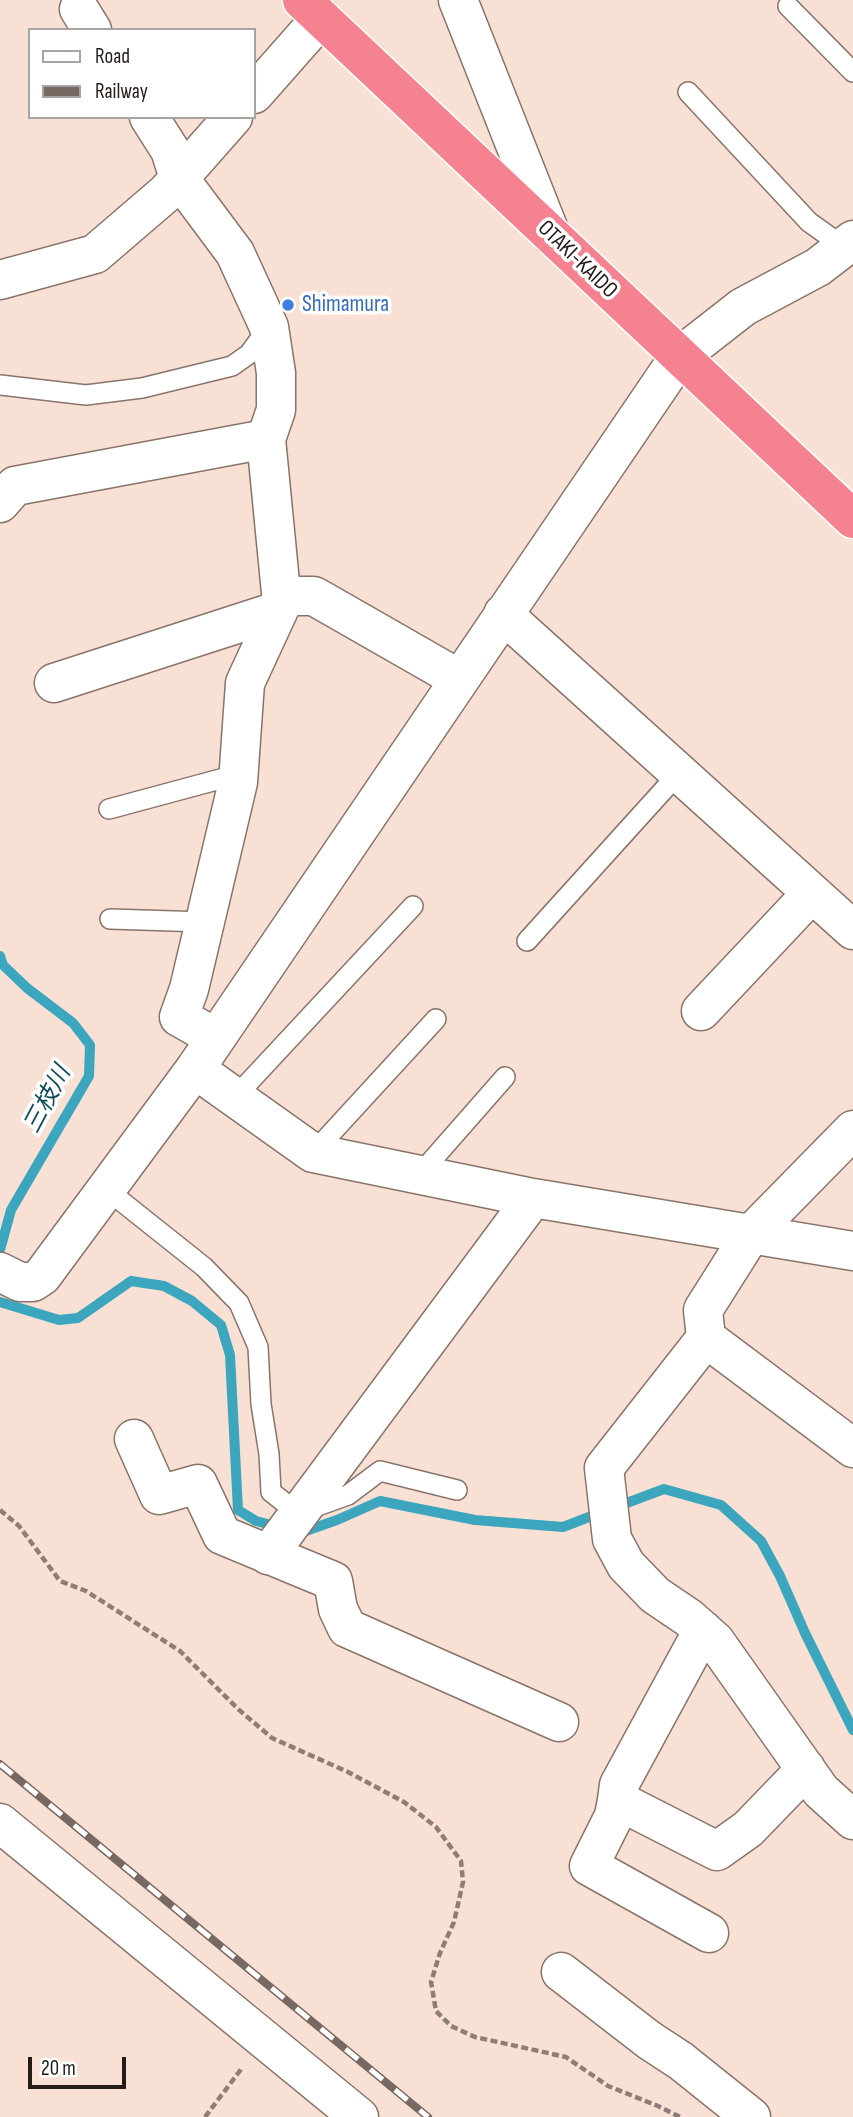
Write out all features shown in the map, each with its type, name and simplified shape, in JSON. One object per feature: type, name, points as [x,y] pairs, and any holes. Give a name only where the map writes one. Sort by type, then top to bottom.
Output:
[{"type":"highway","name":"OTAKI-KAIDO","points":[[311,9],[853,519]]},
{"type":"street","points":[[458,0],[551,234]]},
{"type":"street","points":[[256,91],[311,9]]},
{"type":"street","points":[[150,119],[170,150],[179,178],[235,253],[269,327],[276,373],[276,410],[266,439],[279,604],[245,683],[239,774],[189,989],[179,1017],[216,1038]]},
{"type":"street","points":[[0,280],[95,254],[166,193],[231,119]]},
{"type":"street","points":[[10,1277],[33,1282],[42,1276],[195,1069],[680,357],[743,307],[818,267],[848,244]]},
{"type":"street","points":[[0,503],[15,486],[266,439]]},
{"type":"street","points":[[54,683],[279,604],[314,596],[459,679]]},
{"type":"street","points":[[503,614],[853,930]]},
{"type":"street","points":[[701,1011],[812,893]]},
{"type":"street","points":[[195,1069],[313,1153],[533,1198],[853,1251]]},
{"type":"street","points":[[853,1130],[751,1234],[703,1310],[706,1338],[604,1468],[612,1539],[626,1565],[656,1595],[689,1618],[715,1642],[821,1791],[853,1820]]},
{"type":"street","points":[[268,1555],[533,1198]]},
{"type":"street","points":[[706,1338],[853,1448]]},
{"type":"street","points":[[134,1439],[159,1495],[198,1484],[222,1535],[310,1569],[333,1581],[338,1609],[348,1628],[559,1722]]},
{"type":"street","points":[[703,1630],[619,1785],[614,1816],[589,1866],[709,1933]]},
{"type":"street","points":[[617,1800],[717,1851],[748,1829],[806,1769]]},
{"type":"street","points":[[0,1823],[359,2117]]},
{"type":"street","points":[[561,1972],[751,2117]]},
{"type":"lane","points":[[788,6],[853,72]]},
{"type":"lane","points":[[688,92],[809,222],[848,244]]},
{"type":"lane","points":[[0,385],[86,396],[142,388],[232,366],[249,354],[269,327]]},
{"type":"lane","points":[[527,941],[679,773]]},
{"type":"lane","points":[[109,808],[239,774]]},
{"type":"lane","points":[[234,1097],[413,906]]},
{"type":"lane","points":[[110,919],[205,922]]},
{"type":"lane","points":[[313,1153],[436,1019]]},
{"type":"lane","points":[[419,1175],[505,1077]]},
{"type":"lane","points":[[106,1189],[204,1268],[239,1303],[258,1348],[271,1492],[298,1513],[348,1495],[380,1471],[457,1490]]},
{"type":"path","points":[[0,1510],[19,1525],[60,1581],[86,1591],[180,1651],[238,1709],[272,1738],[348,1772],[404,1802],[436,1827],[461,1861],[463,1881],[454,1922],[431,1982],[436,2011],[451,2026],[475,2037],[566,2057],[608,2085],[680,2117]]},
{"type":"path","points":[[205,2117],[264,2039]]},
{"type":"waterway","name":"三枝川","points":[[0,956],[3,965],[27,988],[73,1023],[90,1045],[89,1076],[11,1210],[0,1250]]},
{"type":"waterway","points":[[0,1302],[59,1320],[78,1318],[131,1281],[164,1286],[192,1301],[221,1325],[230,1355],[238,1510],[256,1521],[279,1527]]},
{"type":"waterway","points":[[616,1507],[664,1489],[721,1505],[761,1541],[853,1730]]},
{"type":"waterway","points":[[300,1533],[380,1501],[475,1520],[563,1527],[602,1512]]},
{"type":"railway","points":[[0,1764],[428,2117]]},
{"type":"place","name":"Shimamura","points":[[288,305]]}]
